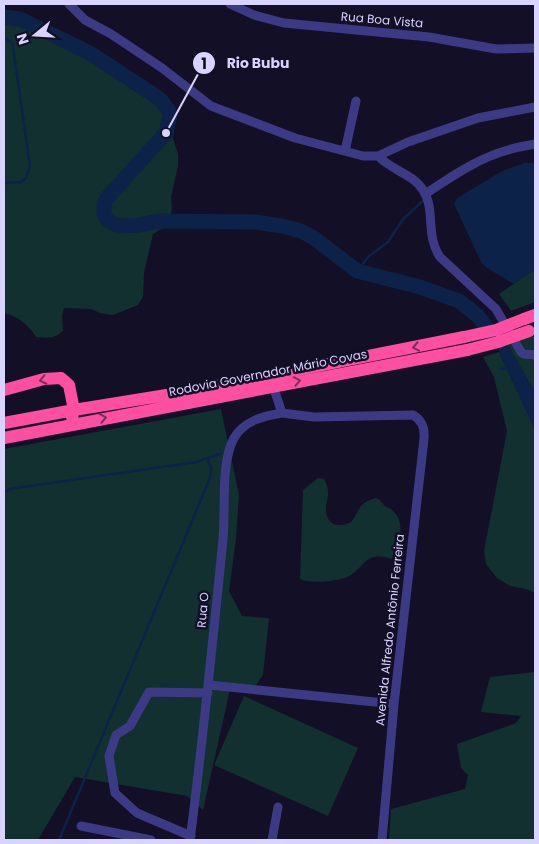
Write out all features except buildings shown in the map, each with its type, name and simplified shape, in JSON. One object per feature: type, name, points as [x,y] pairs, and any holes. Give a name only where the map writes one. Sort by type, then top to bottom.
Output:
[{"type":"highway","name":"Rodovia Governador Mário Covas","points":[[4,423],[466,343],[498,342],[531,323]]},
{"type":"highway","name":"Rodovia Governador Mário Covas","points":[[4,438],[273,386],[466,343]]},
{"type":"highway","points":[[4,390],[44,379],[61,378],[69,385],[74,410],[73,416],[68,420],[4,432]]},
{"type":"street","points":[[70,4],[85,20],[111,34],[162,68],[211,106],[295,138],[363,156],[378,156],[408,142],[478,118],[535,107]]},
{"type":"street","name":"Rua Boa Vista","points":[[230,4],[254,15],[284,23],[429,37],[496,49],[535,48]]},
{"type":"street","points":[[345,151],[356,101]]},
{"type":"street","points":[[425,194],[459,171],[483,159],[507,150],[535,144]]},
{"type":"street","points":[[378,156],[393,168],[418,183],[429,205],[432,242],[440,257],[496,309],[521,352],[535,356]]},
{"type":"street","points":[[273,386],[282,413]]},
{"type":"street","name":"Rua O","points":[[190,838],[208,689],[224,530],[226,464],[234,440],[240,430],[250,422],[266,415],[282,413],[314,418],[408,415],[417,418],[422,423]]},
{"type":"street","name":"Avenida Alfredo Antônio Ferreira","points":[[382,840],[394,704],[424,438],[422,423]]},
{"type":"street","points":[[190,838],[137,813],[115,793],[108,756],[116,735],[130,726],[149,692],[208,689],[394,704]]},
{"type":"street","points":[[272,840],[278,807]]},
{"type":"street","points":[[81,826],[151,840]]},
{"type":"green space","points":[[23,16],[111,60],[142,82],[161,101],[178,154],[178,166],[171,197],[172,210],[168,225],[153,234],[144,273],[143,297],[138,305],[113,315],[91,309],[64,308],[62,316],[63,331],[47,338],[36,337],[22,322],[4,313],[4,20],[14,20]]},
{"type":"green space","points":[[535,269],[535,302],[511,311],[499,294]]},
{"type":"green space","points":[[535,332],[535,393],[509,347],[500,344]]},
{"type":"green space","points":[[499,352],[535,429],[535,593],[510,586],[497,578],[486,564],[484,551],[507,431],[494,377],[483,357]]},
{"type":"green space","points":[[221,409],[239,495],[236,539],[229,591],[242,616],[269,618],[263,675],[250,693],[230,690],[203,810],[187,796],[75,777],[38,840],[4,840],[4,449]]},
{"type":"green space","points":[[318,478],[324,479],[327,486],[326,513],[333,524],[341,525],[351,522],[365,502],[376,498],[397,515],[400,534],[392,559],[372,557],[351,575],[333,581],[318,582],[300,579],[303,490]]},
{"type":"green space","points":[[535,672],[535,840],[389,840],[391,809],[465,789],[468,775],[461,768],[457,744],[516,723],[521,716],[481,712],[490,677]]},
{"type":"green space","points":[[244,696],[358,748],[328,816],[214,765]]},
{"type":"water","points":[[524,163],[535,163],[535,269],[514,284],[487,268],[481,262],[454,204],[457,198],[502,171]]},
{"type":"water","points":[[500,344],[509,347],[535,393],[535,429],[499,352]]},
{"type":"waterway","points":[[4,17],[20,19],[90,53],[160,99],[169,111],[170,115],[166,133],[107,198],[104,204],[104,214],[108,221],[119,226],[140,225],[157,221],[255,222],[301,231],[314,238],[357,271],[420,287],[459,301],[478,316],[496,341]]},
{"type":"waterway","points":[[4,37],[12,43],[13,47],[30,166],[26,178],[21,182],[4,183]]},
{"type":"waterway","points":[[357,271],[369,256],[388,242],[403,219],[425,199]]},
{"type":"waterway","points":[[501,369],[509,368]]},
{"type":"waterway","points":[[4,493],[9,489],[196,462],[220,454]]},
{"type":"waterway","points":[[59,840],[210,478],[211,468],[207,458]]},
{"type":"place","name":"Rio Bubu","points":[[166,133]]}]
